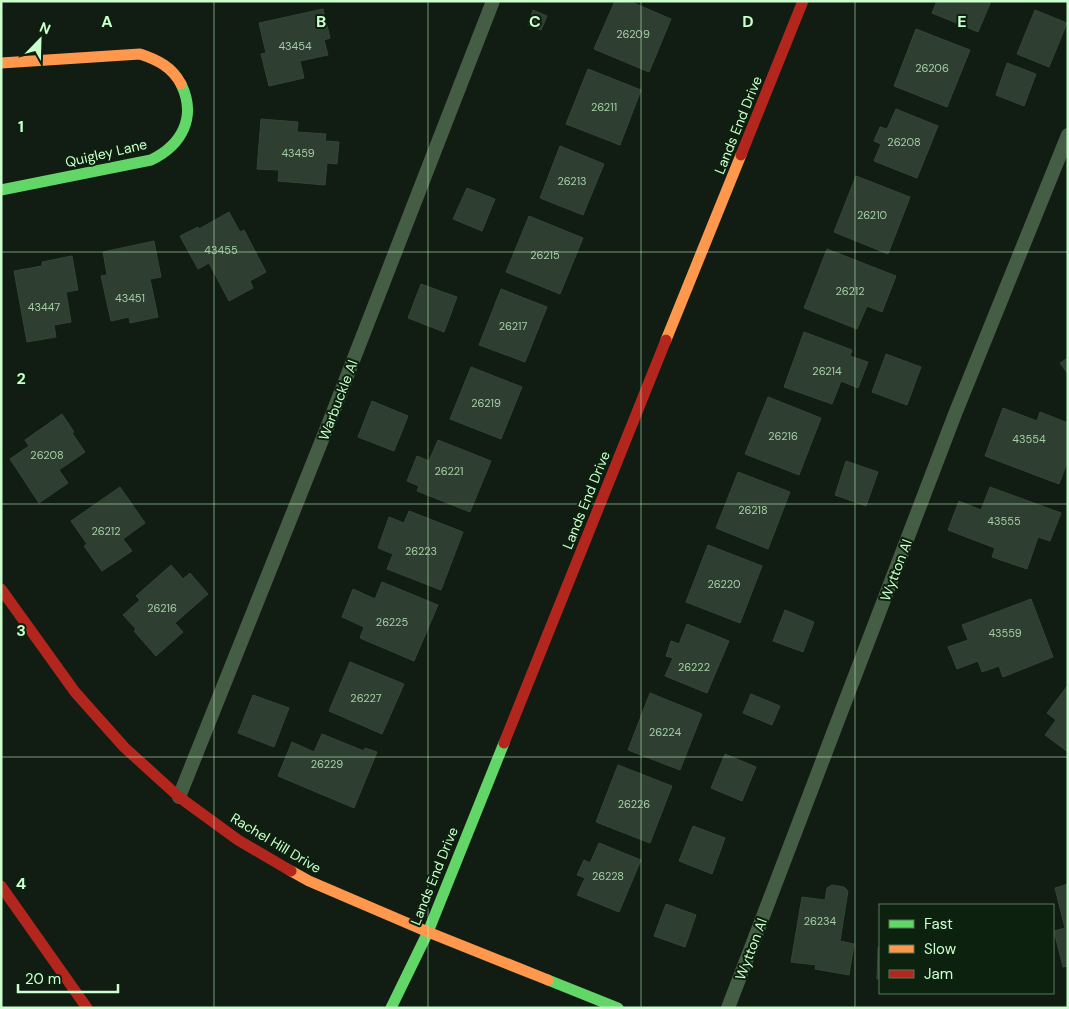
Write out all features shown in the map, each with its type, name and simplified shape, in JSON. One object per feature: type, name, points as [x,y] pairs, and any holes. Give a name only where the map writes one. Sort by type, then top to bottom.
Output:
[{"type":"street","name":"Lands End Drive","points":[[391,1008],[428,932],[804,1]]},
{"type":"street","name":"Quigley Lane","points":[[1,63],[140,54],[160,61],[174,73],[184,90],[187,108],[187,118],[183,130],[171,148],[151,160],[1,190]]},
{"type":"street","name":"Rachel Hill Drive","points":[[1,589],[75,692],[124,747],[179,797],[238,840],[309,881],[428,932],[618,1008]]},
{"type":"street","points":[[1,886],[87,1008]]},
{"type":"lane","name":"Warbuckle Al","points":[[179,797],[324,434],[493,1]]},
{"type":"lane","name":"Wytton Al","points":[[728,1008],[955,414],[1068,135]]},
{"type":"building","points":[[615,1],[629,1],[671,19],[649,72],[594,49]]},
{"type":"building","points":[[937,1],[991,1],[978,32],[932,13]]},
{"type":"building","points":[[323,9],[330,38],[324,40],[328,55],[300,61],[304,78],[269,86],[261,54],[266,53],[259,23]]},
{"type":"building","points":[[533,10],[547,16],[541,30],[528,25]]},
{"type":"building","points":[[1035,10],[1067,23],[1049,67],[1017,54]]},
{"type":"building","points":[[916,29],[970,50],[947,107],[894,86]]},
{"type":"building","points":[[1007,63],[1036,74],[1024,106],[996,95]]},
{"type":"building","points":[[588,69],[641,90],[620,145],[566,124]]},
{"type":"building","points":[[896,109],[938,126],[917,178],[874,161],[881,144],[874,141],[880,127],[887,129]]},
{"type":"building","points":[[261,119],[298,122],[297,132],[326,134],[325,141],[339,142],[337,164],[327,163],[325,185],[278,181],[279,170],[257,169]]},
{"type":"building","points":[[560,146],[604,164],[583,215],[540,198]]},
{"type":"building","points":[[856,176],[910,197],[888,254],[834,232]]},
{"type":"building","points":[[467,188],[495,199],[482,231],[453,219]]},
{"type":"building","points":[[229,212],[240,232],[244,230],[266,272],[250,281],[253,288],[229,301],[209,263],[198,269],[180,236],[198,227],[199,229]]},
{"type":"building","points":[[529,216],[583,238],[560,294],[506,272]]},
{"type":"building","points":[[154,241],[161,277],[150,279],[158,317],[130,323],[129,317],[111,321],[101,276],[107,275],[103,252]]},
{"type":"building","points":[[827,249],[896,276],[882,312],[867,306],[857,329],[804,308]]},
{"type":"building","points":[[72,256],[78,290],[66,292],[71,322],[54,325],[56,337],[27,342],[14,271],[42,266],[42,262]]},
{"type":"building","points":[[421,284],[457,297],[444,332],[408,318]]},
{"type":"building","points":[[501,289],[547,307],[525,362],[479,345]]},
{"type":"building","points":[[804,332],[852,350],[850,356],[868,362],[858,388],[841,381],[832,404],[784,387]]},
{"type":"building","points":[[886,354],[921,367],[907,405],[872,392]]},
{"type":"building","points":[[1068,358],[1068,374],[1060,363]]},
{"type":"building","points":[[471,367],[522,387],[501,439],[450,419]]},
{"type":"building","points":[[768,397],[821,418],[799,475],[745,454]]},
{"type":"building","points":[[372,401],[408,416],[394,451],[358,437]]},
{"type":"building","points":[[1003,408],[1037,421],[1040,412],[1068,423],[1068,460],[1059,484],[985,456]]},
{"type":"building","points":[[62,414],[85,452],[59,470],[68,483],[39,503],[10,459],[29,446],[25,440]]},
{"type":"building","points":[[438,440],[491,461],[470,512],[417,491],[419,486],[407,481],[417,456],[429,461]]},
{"type":"building","points":[[846,461],[878,472],[866,506],[835,495]]},
{"type":"building","points":[[738,472],[790,492],[768,549],[716,528]]},
{"type":"building","points":[[120,487],[145,523],[123,539],[132,551],[102,571],[84,546],[87,544],[71,521]]},
{"type":"building","points":[[990,487],[1061,513],[1050,541],[1038,537],[1027,569],[992,557],[995,548],[948,530],[959,501],[981,510]]},
{"type":"building","points":[[409,511],[463,532],[441,590],[387,569],[393,554],[378,548],[389,517],[404,523]]},
{"type":"building","points":[[708,545],[762,566],[740,623],[686,602]]},
{"type":"building","points":[[171,565],[183,579],[190,573],[208,594],[175,623],[183,632],[156,656],[123,615],[140,600],[136,596]]},
{"type":"building","points":[[382,582],[438,605],[414,661],[360,638],[364,627],[342,617],[353,589],[375,599]]},
{"type":"building","points":[[1031,599],[1053,657],[1003,677],[999,666],[982,672],[978,661],[957,669],[948,647],[968,640],[962,625]]},
{"type":"building","points":[[785,610],[814,622],[803,652],[773,641]]},
{"type":"building","points":[[687,624],[729,641],[707,693],[665,676],[673,658],[666,656],[671,641],[679,644]]},
{"type":"building","points":[[350,662],[404,684],[382,734],[329,711]]},
{"type":"building","points":[[1068,685],[1068,752],[1045,735],[1056,720],[1047,713]]},
{"type":"building","points":[[650,693],[702,714],[680,770],[628,750]]},
{"type":"building","points":[[751,694],[780,706],[772,725],[743,713]]},
{"type":"building","points":[[253,695],[289,708],[274,747],[238,733]]},
{"type":"building","points":[[322,734],[364,751],[365,748],[377,752],[354,808],[278,776],[292,742],[314,752]]},
{"type":"building","points":[[725,754],[756,767],[742,801],[711,788]]},
{"type":"building","points":[[618,765],[672,786],[650,843],[596,822]]},
{"type":"building","points":[[693,826],[725,838],[712,874],[679,861]]},
{"type":"building","points":[[599,843],[641,860],[619,912],[577,895],[585,878],[577,875],[584,860],[590,863]]},
{"type":"building","points":[[1068,884],[1068,966],[1063,967],[1054,931],[1065,928],[1055,888]]},
{"type":"building","points":[[832,885],[844,887],[848,891],[840,941],[854,944],[849,975],[815,969],[816,965],[791,962],[802,897],[825,900],[827,888]]},
{"type":"building","points":[[666,904],[696,915],[685,947],[654,936]]},
{"type":"building","points":[[878,947],[879,947],[879,979],[877,979]]},
{"type":"traffic: fast","points":[[1,190],[151,160],[162,154],[178,138],[184,129],[187,119],[186,96],[181,84]]},
{"type":"traffic: fast","points":[[391,1008],[428,932],[504,743]]},
{"type":"traffic: fast","points":[[548,980],[618,1008]]},
{"type":"traffic: slow","points":[[1,63],[140,54],[164,65],[181,84]]},
{"type":"traffic: slow","points":[[666,340],[741,155]]},
{"type":"traffic: slow","points":[[291,871],[309,881],[428,932],[548,980]]},
{"type":"traffic: jam","points":[[741,155],[803,1]]},
{"type":"traffic: jam","points":[[504,743],[666,340]]},
{"type":"traffic: jam","points":[[1,589],[75,692],[124,747],[179,797],[238,840],[291,871]]},
{"type":"traffic: jam","points":[[1,886],[87,1008]]}]
